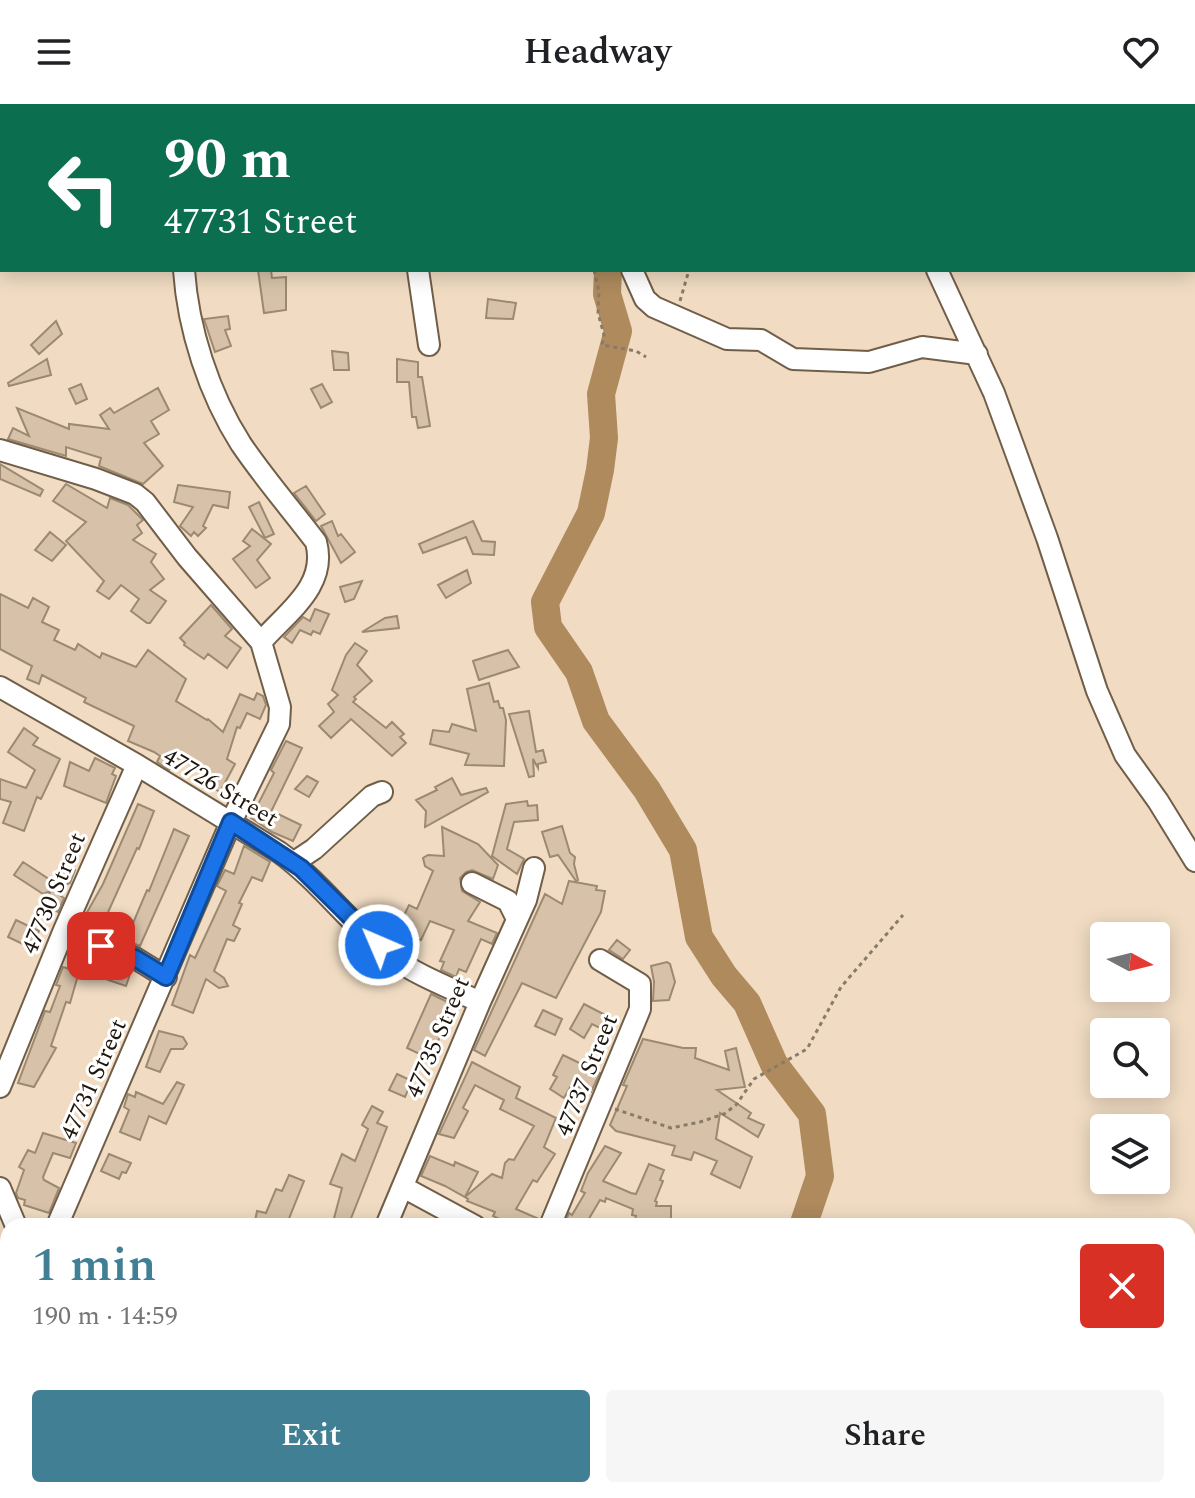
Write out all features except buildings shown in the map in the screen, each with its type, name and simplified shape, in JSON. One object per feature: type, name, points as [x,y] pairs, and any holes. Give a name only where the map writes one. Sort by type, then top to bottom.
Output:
[{"type":"street","points":[[0,450],[135,494],[145,502],[187,557],[261,642],[303,599],[314,583],[318,552],[316,542],[241,443],[220,405],[194,329],[184,272]]},
{"type":"street","points":[[418,272],[429,345]]},
{"type":"street","points":[[633,272],[645,299],[654,307],[727,339],[761,340],[793,359],[869,362],[922,347],[977,354]]},
{"type":"street","points":[[938,272],[977,354],[1047,538],[1097,691],[1125,755],[1195,861]]},
{"type":"street","name":"47731 Street","points":[[61,1218],[231,822],[279,724],[280,707],[261,642]]},
{"type":"street","name":"47726 Street","points":[[0,687],[231,822],[293,863],[391,957],[480,1002]]},
{"type":"street","name":"47730 Street","points":[[0,1087],[64,930],[137,765]]},
{"type":"street","points":[[293,863],[314,849],[372,796],[382,792]]},
{"type":"street","name":"47735 Street","points":[[389,1218],[517,919],[534,868]]},
{"type":"street","points":[[472,883],[508,901],[517,919]]},
{"type":"street","points":[[64,930],[135,958],[166,977]]},
{"type":"street","name":"47737 Street","points":[[553,1218],[636,1025],[640,1009],[640,984],[600,960]]},
{"type":"street","points":[[403,1187],[460,1218]]},
{"type":"street","points":[[0,1188],[13,1218]]},
{"type":"path","points":[[594,272],[599,292],[598,313],[604,335],[602,345],[636,351],[646,357]]},
{"type":"path","points":[[676,316],[688,272]]},
{"type":"path","points":[[600,1109],[622,1110],[671,1128],[724,1114],[736,1105],[760,1074],[807,1049],[841,987],[903,915]]},
{"type":"waterway","points":[[608,272],[607,294],[618,331],[601,394],[604,438],[600,470],[591,513],[545,602],[548,627],[579,672],[596,721],[647,790],[683,850],[699,937],[724,976],[747,1003],[774,1064],[812,1114],[820,1176],[806,1218]]},
{"type":"route","points":[[101,946],[135,958],[166,977],[231,822],[301,868],[379,945]]}]
